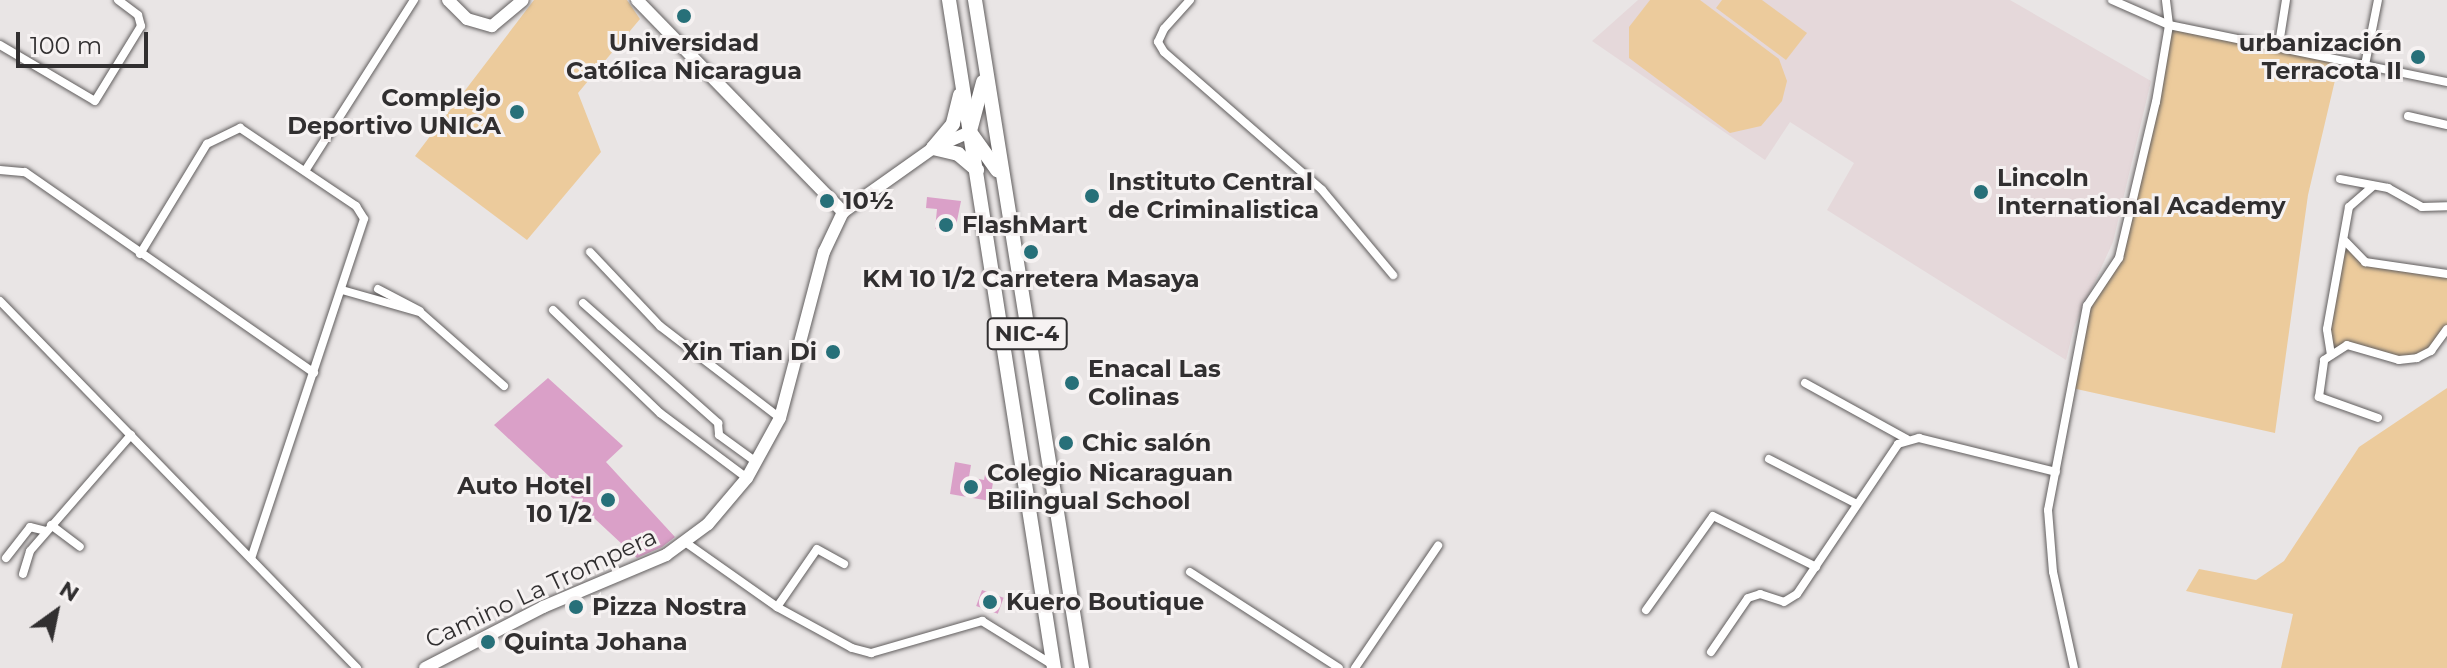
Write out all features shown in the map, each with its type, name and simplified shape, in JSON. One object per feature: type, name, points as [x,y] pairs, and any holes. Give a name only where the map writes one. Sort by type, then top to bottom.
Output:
[{"type":"highway","name":"NIC-4","points":[[949,0],[1054,666]]},
{"type":"highway","name":"NIC-4","points":[[975,0],[1082,668]]},
{"type":"highway","points":[[985,64],[970,132],[997,170],[1013,265],[1020,274]]},
{"type":"highway","points":[[961,82],[953,124],[933,148],[958,154],[977,171]]},
{"type":"street","points":[[0,45],[95,101],[141,26],[133,9],[118,0]]},
{"type":"street","points":[[305,171],[414,0]]},
{"type":"street","points":[[448,0],[467,19],[492,26],[523,0]]},
{"type":"street","points":[[637,0],[843,212],[933,148],[970,132]]},
{"type":"street","points":[[1190,0],[1158,42],[1214,102],[1322,190],[1393,275]]},
{"type":"street","points":[[2112,0],[2169,25],[2279,44],[2447,82]]},
{"type":"street","points":[[2074,668],[2053,572],[2048,510],[2087,306],[2119,258],[2169,25],[2166,0]]},
{"type":"street","points":[[2279,44],[2286,0]]},
{"type":"street","points":[[2365,65],[2378,0]]},
{"type":"street","points":[[2408,116],[2447,125]]},
{"type":"street","points":[[140,254],[207,144],[222,134],[240,128],[356,206],[364,219],[251,558]]},
{"type":"street","points":[[0,170],[25,172],[314,373]]},
{"type":"street","points":[[2340,179],[2373,186],[2422,207],[2447,206]]},
{"type":"street","points":[[2331,355],[2327,329],[2346,242],[2349,207],[2373,186]]},
{"type":"street","name":"Camino La Trompera","points":[[425,668],[685,542],[747,478],[780,418],[824,252],[843,212]]},
{"type":"street","points":[[2346,242],[2365,262],[2447,274]]},
{"type":"street","points":[[590,252],[660,326],[780,418]]},
{"type":"street","points":[[378,289],[420,312],[504,386]]},
{"type":"street","points":[[342,290],[420,312]]},
{"type":"street","points":[[0,301],[357,668]]},
{"type":"street","points":[[583,303],[718,423],[719,435],[756,462]]},
{"type":"street","points":[[553,310],[660,413],[747,478]]},
{"type":"street","points":[[2378,418],[2319,397],[2319,371],[2331,355],[2361,346],[2399,360],[2417,358],[2431,351],[2447,329]]},
{"type":"street","points":[[1805,383],[1907,439],[2056,472]]},
{"type":"street","points":[[23,574],[30,551],[131,435]]},
{"type":"street","points":[[1711,652],[1748,598],[1791,600],[1816,567],[1890,451],[1907,439]]},
{"type":"street","points":[[1769,459],[1855,503]]},
{"type":"street","points":[[1646,610],[1713,516],[1816,567]]},
{"type":"street","points":[[6,558],[30,527],[48,528],[80,547]]},
{"type":"street","points":[[685,542],[777,607],[871,653],[982,621],[1054,666]]},
{"type":"street","points":[[1355,668],[1438,546]]},
{"type":"street","points":[[777,607],[817,549],[844,564]]},
{"type":"street","points":[[1190,572],[1339,668]]},
{"type":"shaded area","name":"Complejo Deportivo UNICA","points":[[534,0],[627,0],[640,19],[578,93],[601,152],[527,240],[415,156]]},
{"type":"shaded area","name":"Lincoln International Academy","points":[[1638,0],[2010,0],[2151,81],[2113,242],[2074,327],[2066,360],[1827,210],[1854,163],[1790,122],[1765,160],[1592,41]]},
{"type":"shaded area","points":[[1650,0],[1700,0],[1779,59],[1787,81],[1782,101],[1761,126],[1730,133],[1629,58],[1629,27]]},
{"type":"shaded area","points":[[1722,0],[1762,0],[1807,33],[1786,60],[1716,8]]},
{"type":"shaded area","points":[[2169,25],[2340,59],[2308,195],[2275,433],[2072,388],[2087,306],[2119,258]]},
{"type":"shaded area","points":[[2346,242],[2365,262],[2447,274],[2447,329],[2431,351],[2399,360],[2348,346],[2331,355],[2327,329]]},
{"type":"shaded area","points":[[2447,388],[2447,668],[2281,668],[2293,614],[2186,591],[2199,569],[2256,580],[2284,561],[2359,447]]},
{"type":"building","points":[[927,197],[961,201],[955,231],[935,229],[937,209],[926,208]]},
{"type":"building","name":"Auto Hotel 10 1/2","points":[[548,378],[623,446],[606,462],[675,537],[662,547],[637,558],[494,425]]},
{"type":"building","name":"Colegio Nicaraguan Bilingual School","points":[[955,462],[971,465],[969,477],[984,480],[986,469],[995,470],[990,501],[950,494]]},
{"type":"building","name":"Kuero Boutique","points":[[982,590],[1004,598],[998,614],[976,606]]},
{"type":"place","name":"Universidad Católica Nicaragua","points":[[684,16]]},
{"type":"place","name":"urbanización Terracota II","points":[[2418,57]]},
{"type":"place","name":"Complejo Deportivo UNICA","points":[[517,112]]},
{"type":"place","name":"Lincoln International Academy","points":[[1981,192]]},
{"type":"place","name":"Instituto Central de Criminalistica","points":[[1092,196]]},
{"type":"place","name":"10½","points":[[827,201]]},
{"type":"place","name":"FlashMart","points":[[946,225]]},
{"type":"place","name":"KM 10 1/2 Carretera Masaya","points":[[1031,252]]},
{"type":"place","name":"Xin Tian Di","points":[[833,352]]},
{"type":"place","name":"Enacal Las Colinas","points":[[1072,383]]},
{"type":"place","name":"Chic salón","points":[[1066,443]]},
{"type":"place","name":"Colegio Nicaraguan Bilingual School","points":[[971,487]]},
{"type":"place","name":"Auto Hotel 10 1/2","points":[[608,500]]},
{"type":"place","name":"Kuero Boutique","points":[[990,602]]},
{"type":"place","name":"Pizza Nostra","points":[[576,607]]},
{"type":"place","name":"Quinta Johana","points":[[488,642]]}]
